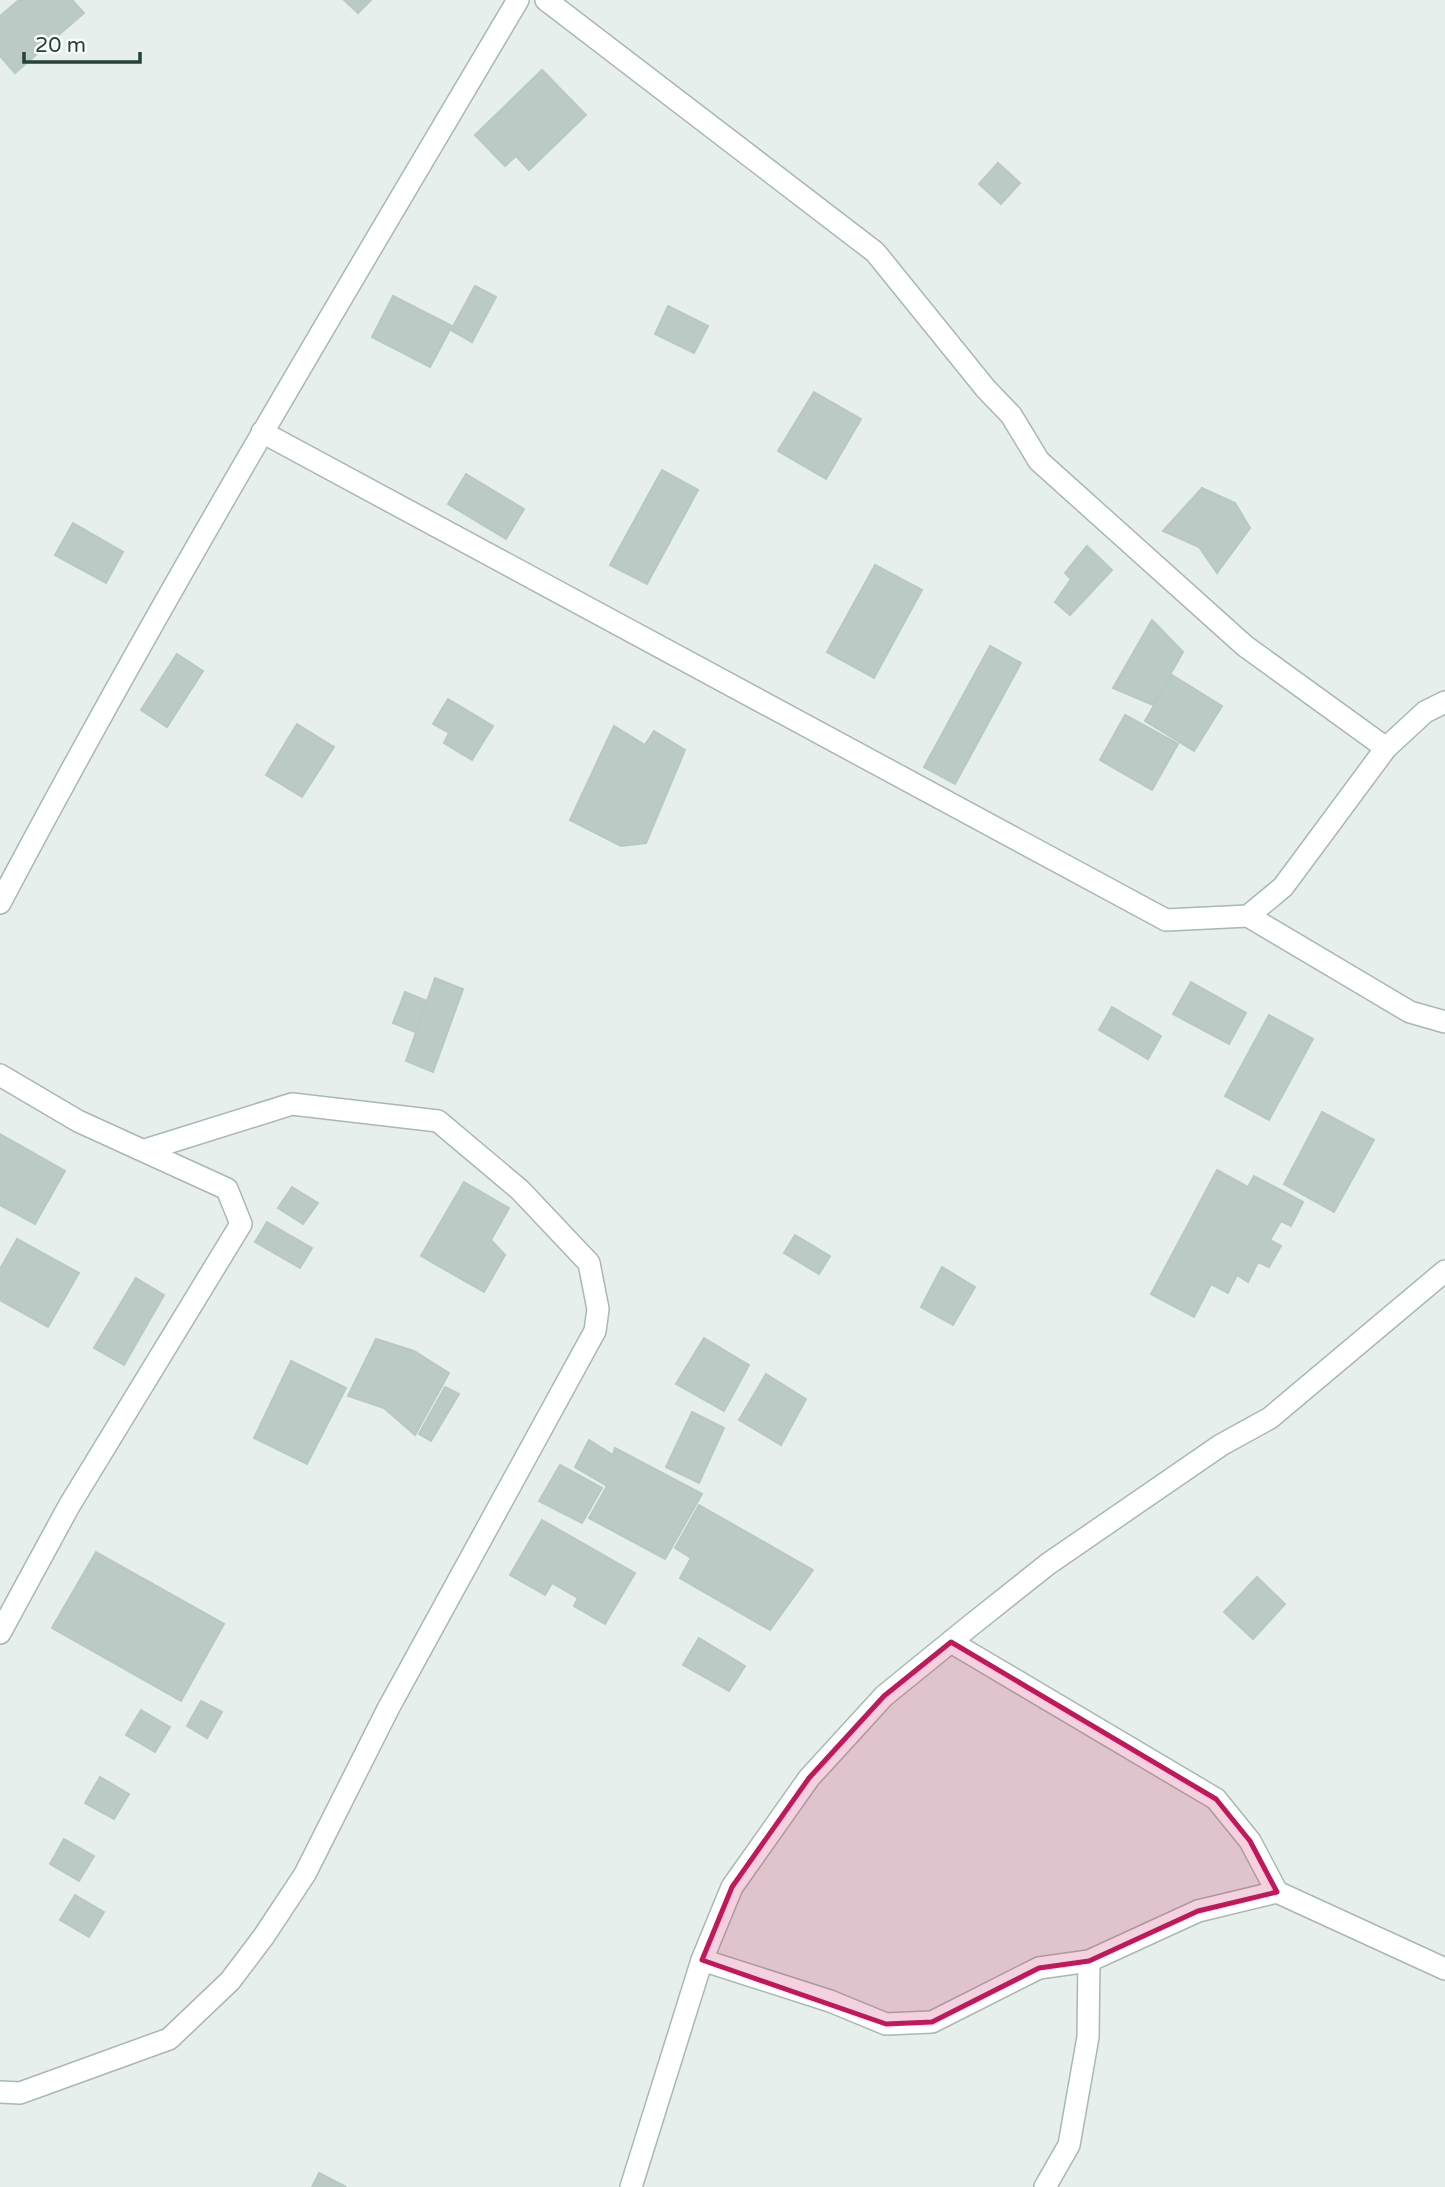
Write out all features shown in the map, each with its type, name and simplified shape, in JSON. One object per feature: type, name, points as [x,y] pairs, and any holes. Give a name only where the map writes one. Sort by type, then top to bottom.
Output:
[{"type":"street","points":[[0,903],[61,787],[261,432],[518,0]]},
{"type":"street","points":[[546,0],[875,252],[986,389],[1011,415],[1040,461],[1245,646],[1387,748]]},
{"type":"street","points":[[261,432],[1166,920],[1248,916],[1410,1012],[1445,1022]]},
{"type":"street","points":[[1248,916],[1283,887],[1387,748],[1425,712],[1445,702]]},
{"type":"street","points":[[0,1076],[78,1121],[227,1189],[241,1224],[69,1506],[0,1633]]},
{"type":"street","points":[[0,2092],[20,2093],[169,2039],[230,1981],[305,1874],[388,1709],[595,1331],[597,1309],[589,1263],[520,1191],[438,1121],[292,1104],[145,1150]]},
{"type":"street","points":[[632,2187],[702,1960],[732,1887],[809,1778],[884,1696],[1048,1564],[1221,1445],[1270,1418],[1445,1271]]},
{"type":"street","points":[[951,1642],[1216,1799],[1250,1841],[1276,1892]]},
{"type":"street","points":[[702,1960],[818,1997],[886,2024],[932,2022],[1039,1968],[1090,1961],[1198,1911],[1276,1892],[1445,1969]]},
{"type":"street","points":[[1045,2187],[1069,2145],[1088,2038],[1090,1961]]},
{"type":"highlighted area","points":[[951,1642],[1216,1799],[1250,1841],[1277,1892],[1198,1911],[1089,1961],[1039,1968],[932,2022],[886,2024],[702,1960],[732,1887],[809,1778],[884,1696]]},
{"type":"building","points":[[19,0],[72,0],[84,13],[15,73],[0,56],[0,16]]},
{"type":"building","points":[[344,0],[371,0],[358,13]]},
{"type":"building","points":[[542,70],[586,115],[529,170],[516,156],[505,166],[475,135]]},
{"type":"building","points":[[998,163],[1020,183],[1001,204],[979,184]]},
{"type":"building","points":[[475,286],[496,297],[472,342],[451,330]]},
{"type":"building","points":[[393,296],[452,326],[430,367],[372,337]]},
{"type":"building","points":[[668,306],[708,326],[694,353],[655,334]]},
{"type":"building","points":[[814,392],[861,419],[826,479],[778,451]]},
{"type":"building","points":[[662,470],[698,490],[647,584],[610,565]]},
{"type":"building","points":[[466,474],[524,509],[506,539],[448,504]]},
{"type":"building","points":[[1202,488],[1235,503],[1250,528],[1217,573],[1199,547],[1163,531]]},
{"type":"building","points":[[73,523],[123,552],[106,583],[55,555]]},
{"type":"building","points":[[1087,546],[1112,570],[1070,615],[1055,602],[1071,579],[1065,573]]},
{"type":"building","points":[[875,565],[922,590],[874,678],[827,652]]},
{"type":"building","points":[[1152,620],[1183,652],[1153,705],[1113,688]]},
{"type":"building","points":[[990,646],[1021,663],[955,784],[924,767]]},
{"type":"building","points":[[177,654],[203,671],[167,727],[141,710]]},
{"type":"building","points":[[1172,675],[1222,706],[1194,751],[1145,721]]},
{"type":"building","points":[[448,699],[493,726],[472,760],[444,743],[449,733],[433,724]]},
{"type":"building","points":[[1125,715],[1178,744],[1152,790],[1100,760]]},
{"type":"building","points":[[297,724],[334,747],[302,797],[266,775]]},
{"type":"building","points":[[614,726],[645,745],[654,731],[685,750],[646,843],[621,846],[570,820]]},
{"type":"building","points":[[435,978],[463,989],[433,1072],[406,1061]]},
{"type":"building","points":[[1191,982],[1246,1013],[1229,1044],[1173,1014]]},
{"type":"building","points":[[405,992],[427,1001],[415,1032],[393,1023]]},
{"type":"building","points":[[1112,1007],[1161,1036],[1148,1059],[1099,1030]]},
{"type":"building","points":[[1269,1015],[1313,1039],[1269,1120],[1225,1096]]},
{"type":"building","points":[[1322,1112],[1374,1140],[1334,1212],[1284,1184]]},
{"type":"building","points":[[0,1134],[65,1171],[35,1224],[0,1205]]},
{"type":"building","points":[[1217,1170],[1248,1187],[1254,1176],[1303,1202],[1291,1226],[1281,1221],[1270,1240],[1281,1246],[1269,1267],[1258,1262],[1248,1282],[1237,1275],[1228,1293],[1211,1284],[1194,1317],[1151,1294]]},
{"type":"building","points":[[464,1182],[509,1208],[491,1240],[505,1255],[484,1292],[421,1256]]},
{"type":"building","points":[[292,1187],[318,1203],[303,1224],[278,1208]]},
{"type":"building","points":[[267,1222],[312,1248],[300,1268],[255,1242]]},
{"type":"building","points":[[795,1235],[830,1256],[819,1274],[784,1253]]},
{"type":"building","points":[[17,1239],[79,1273],[48,1327],[0,1300],[0,1269]]},
{"type":"building","points":[[942,1267],[975,1287],[953,1325],[921,1307]]},
{"type":"building","points":[[136,1278],[164,1295],[124,1365],[94,1348]]},
{"type":"building","points":[[704,1338],[749,1365],[724,1411],[676,1384]]},
{"type":"building","points":[[376,1339],[414,1351],[449,1373],[415,1435],[384,1408],[348,1396]]},
{"type":"building","points":[[291,1361],[346,1388],[307,1464],[254,1438]]},
{"type":"building","points":[[766,1374],[806,1399],[781,1445],[739,1420]]},
{"type":"building","points":[[445,1387],[459,1394],[431,1441],[419,1434]]},
{"type":"building","points":[[692,1412],[724,1428],[699,1483],[666,1467]]},
{"type":"building","points":[[589,1440],[613,1455],[615,1448],[702,1494],[665,1559],[589,1518],[607,1486],[575,1467]]},
{"type":"building","points":[[560,1465],[602,1488],[582,1523],[539,1501]]},
{"type":"building","points":[[699,1505],[813,1570],[770,1630],[680,1578],[691,1558],[675,1548]]},
{"type":"building","points":[[542,1520],[635,1573],[605,1624],[574,1606],[578,1598],[552,1583],[545,1595],[510,1575]]},
{"type":"building","points":[[96,1552],[224,1624],[181,1701],[52,1628]]},
{"type":"building","points":[[1257,1577],[1285,1604],[1253,1639],[1224,1612]]},
{"type":"building","points":[[699,1638],[745,1666],[729,1691],[683,1665]]},
{"type":"building","points":[[201,1701],[222,1712],[207,1738],[187,1726]]},
{"type":"building","points":[[141,1710],[170,1727],[155,1752],[126,1735]]},
{"type":"building","points":[[100,1777],[129,1794],[114,1819],[85,1803]]},
{"type":"building","points":[[64,1839],[94,1856],[79,1881],[50,1864]]},
{"type":"building","points":[[75,1895],[104,1912],[89,1937],[60,1920]]},
{"type":"building","points":[[319,2173],[346,2187],[312,2187]]}]
